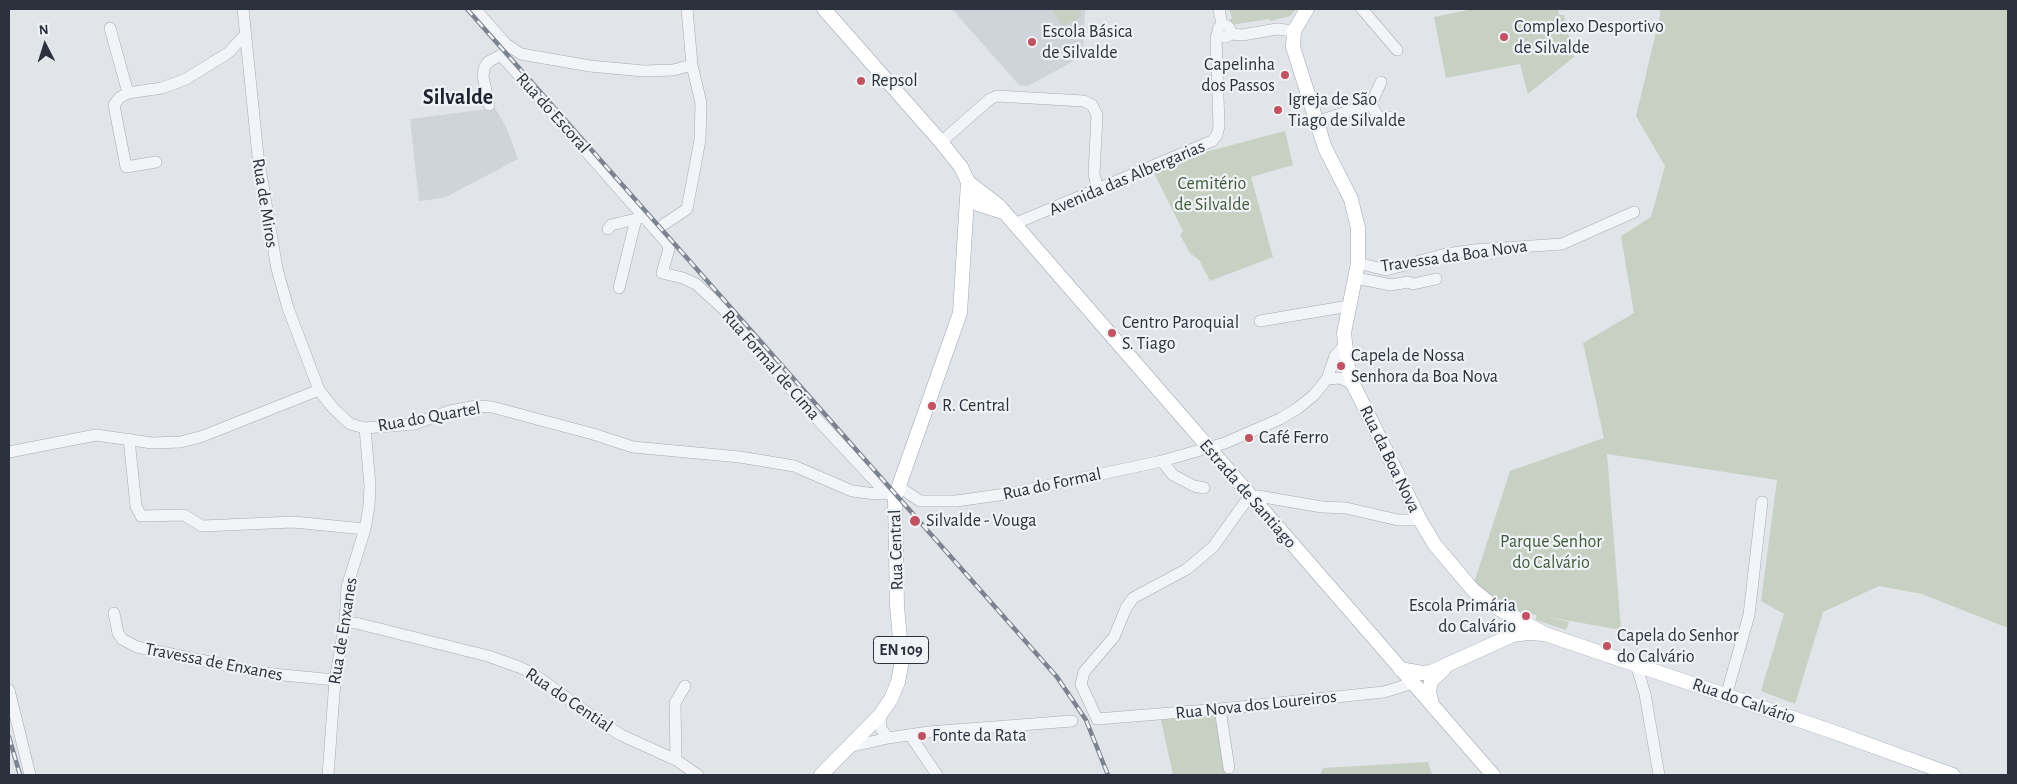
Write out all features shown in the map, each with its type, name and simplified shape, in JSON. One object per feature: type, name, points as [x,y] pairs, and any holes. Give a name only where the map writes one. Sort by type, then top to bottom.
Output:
[{"type":"main road","name":"Estrada de Santiago","points":[[824,9],[961,166],[974,200],[1004,212],[1493,775]]},
{"type":"main road","points":[[1294,31],[1307,9]]},
{"type":"main road","name":"Rua da Boa Nova","points":[[1294,31],[1293,47],[1316,122],[1325,148],[1356,213],[1358,263],[1344,333],[1353,384],[1420,520],[1435,544],[1473,590],[1504,612],[1545,634]]},
{"type":"main road","name":"Rua Central","points":[[821,775],[880,715],[891,699],[898,682],[902,661],[897,606],[893,492],[960,313],[974,200]]},
{"type":"main road","points":[[1500,640],[1508,627],[1504,612]]},
{"type":"main road","name":"Rua do Calvário","points":[[1431,676],[1500,640],[1527,633],[1545,634],[1831,731],[1953,775]]},
{"type":"main road","points":[[1400,669],[1431,676]]},
{"type":"main road","points":[[1413,683],[1424,686],[1431,676]]},
{"type":"main road","points":[[1431,676],[1430,691],[1432,704]]},
{"type":"street","name":"Rua de Miros","points":[[243,9],[258,156],[276,269],[288,308],[319,390]]},
{"type":"street","points":[[475,9],[514,51],[532,56],[620,69],[660,71],[692,65]]},
{"type":"street","points":[[663,225],[684,212],[688,204],[702,123],[697,82],[692,65],[688,9]]},
{"type":"street","points":[[1220,9],[1224,32],[1242,35],[1277,29],[1294,31]]},
{"type":"street","points":[[1362,9],[1397,50]]},
{"type":"street","points":[[110,28],[128,93]]},
{"type":"street","name":"Avenida das Albergarias","points":[[1014,224],[1212,141],[1217,135],[1219,126],[1218,54],[1224,32]]},
{"type":"street","points":[[156,162],[126,167],[113,111],[119,98],[128,93],[162,88],[186,79],[228,53],[245,35]]},
{"type":"street","name":"Rua do Escoral","points":[[489,105],[483,76],[484,68],[488,62],[501,55],[640,218],[667,243],[670,249]]},
{"type":"street","points":[[1316,122],[1371,104],[1381,82]]},
{"type":"street","points":[[941,142],[990,98],[997,96],[1084,101],[1092,105],[1097,115],[1094,174],[1098,190]]},
{"type":"street","points":[[1371,104],[1379,118],[1391,117]]},
{"type":"street","name":"Travessa da Boa Nova","points":[[1358,263],[1386,270],[1446,254],[1474,250],[1562,244],[1634,212]]},
{"type":"street","points":[[608,229],[611,225],[640,218]]},
{"type":"street","points":[[619,288],[640,218]]},
{"type":"street","name":"Rua Formal de Cima","points":[[670,249],[662,273],[683,278],[696,284],[730,315],[802,403],[893,492]]},
{"type":"street","points":[[1356,278],[1391,285],[1408,282],[1413,284],[1436,279]]},
{"type":"street","points":[[1260,321],[1349,306]]},
{"type":"street","points":[[1345,345],[1335,356],[1327,379],[1340,378],[1353,384]]},
{"type":"street","name":"Rua do Formal","points":[[893,492],[920,501],[956,501],[1013,493],[1162,461],[1232,440],[1280,419],[1314,395],[1327,379]]},
{"type":"street","points":[[9,452],[96,435],[152,443],[181,442],[202,436],[319,390]]},
{"type":"street","name":"Rua do Quartel","points":[[319,390],[333,408],[350,424],[365,428],[414,424],[450,411],[477,406],[492,407],[593,434],[633,447],[740,457],[794,466],[852,491],[876,494],[893,492]]},
{"type":"street","name":"Rua de Enxanes","points":[[328,775],[334,680],[345,623],[347,588],[365,529],[370,486],[365,428]]},
{"type":"street","points":[[129,439],[136,506],[141,516],[184,515],[202,526],[294,522],[365,529]]},
{"type":"street","points":[[1162,461],[1173,475],[1194,486],[1204,488]]},
{"type":"street","points":[[1251,498],[1258,496],[1322,507],[1346,508],[1398,520],[1420,520]]},
{"type":"street","name":"Rua Nova dos Loureiros","points":[[1251,498],[1246,501],[1213,546],[1186,569],[1133,598],[1126,608],[1114,637],[1082,678],[1083,691],[1097,719],[1220,709],[1384,692],[1413,683]]},
{"type":"street","points":[[1726,696],[1749,615],[1762,502]]},
{"type":"street","name":"Travessa de Enxanes","points":[[114,613],[118,633],[122,639],[137,647],[263,673],[334,680]]},
{"type":"street","name":"Rua do Cential","points":[[345,623],[356,623],[488,656],[519,667],[621,735],[676,760],[698,775]]},
{"type":"street","points":[[1636,664],[1644,694],[1659,775]]},
{"type":"street","points":[[676,760],[675,703],[684,686]]},
{"type":"street","points":[[9,690],[30,775]]},
{"type":"street","points":[[1220,709],[1229,768]]},
{"type":"street","points":[[880,715],[881,729],[888,738]]},
{"type":"street","points":[[849,747],[910,735],[1072,720]]},
{"type":"street","points":[[910,735],[937,775]]},
{"type":"shaded area","name":"Escola Básica de Silvalde","points":[[952,9],[1085,9],[1083,56],[1028,86],[1019,85]]},
{"type":"shaded area","points":[[495,108],[507,129],[518,159],[444,198],[419,201],[410,119]]},
{"type":"green space","points":[[1052,9],[1078,9],[1082,16],[1062,27]]},
{"type":"green space","points":[[1229,9],[1296,9],[1290,16],[1270,21],[1269,19],[1231,25],[1229,20],[1232,18]]},
{"type":"green space","name":"Complexo Desportivo de Silvalde","points":[[1473,9],[1558,9],[1559,15],[1564,15],[1574,57],[1528,94],[1520,64],[1446,78],[1434,17]]},
{"type":"green space","name":"Parque Senhor do Calvário","points":[[1660,9],[2008,9],[2008,628],[1922,594],[1879,586],[1823,612],[1795,704],[1761,691],[1784,614],[1761,601],[1777,480],[1607,454],[1621,630],[1548,617],[1569,622],[1566,630],[1536,620],[1536,615],[1513,611],[1474,583],[1510,471],[1604,438],[1583,343],[1634,313],[1621,236],[1651,217],[1665,166],[1636,116],[1660,16]]},
{"type":"green space","name":"Cemitério de Silvalde","points":[[1285,131],[1293,165],[1251,177],[1273,257],[1210,281],[1199,260],[1190,253],[1180,235],[1183,231],[1153,171],[1198,154]]},
{"type":"green space","points":[[1216,715],[1227,775],[1173,775],[1161,720]]},
{"type":"green space","points":[[1428,762],[1432,775],[1320,775],[1323,768]]},
{"type":"railway","points":[[467,9],[1057,677],[1086,720],[1108,775]]},
{"type":"railway","points":[[9,737],[20,775]]},
{"type":"place","name":"Complexo Desportivo de Silvalde","points":[[1504,37]]},
{"type":"place","name":"Escola Básica de Silvalde","points":[[1032,42]]},
{"type":"place","name":"Capelinha dos Passos","points":[[1285,75]]},
{"type":"place","name":"Repsol","points":[[861,81]]},
{"type":"place","name":"Igreja de São Tiago de Silvalde","points":[[1278,110]]},
{"type":"place","name":"Centro Paroquial S. Tiago","points":[[1112,333]]},
{"type":"place","name":"Capela de Nossa Senhora da Boa Nova","points":[[1341,366]]},
{"type":"place","name":"R. Central","points":[[932,406]]},
{"type":"place","name":"Café Ferro","points":[[1249,438]]},
{"type":"place","name":"Silvalde - Vouga","points":[[915,521]]},
{"type":"place","name":"Escola Primária do Calvário","points":[[1526,616]]},
{"type":"place","name":"Capela do Senhor do Calvário","points":[[1607,646]]},
{"type":"place","name":"Fonte da Rata","points":[[922,736]]},
{"type":"district","name":"Silvalde","points":[[458,97]]}]
